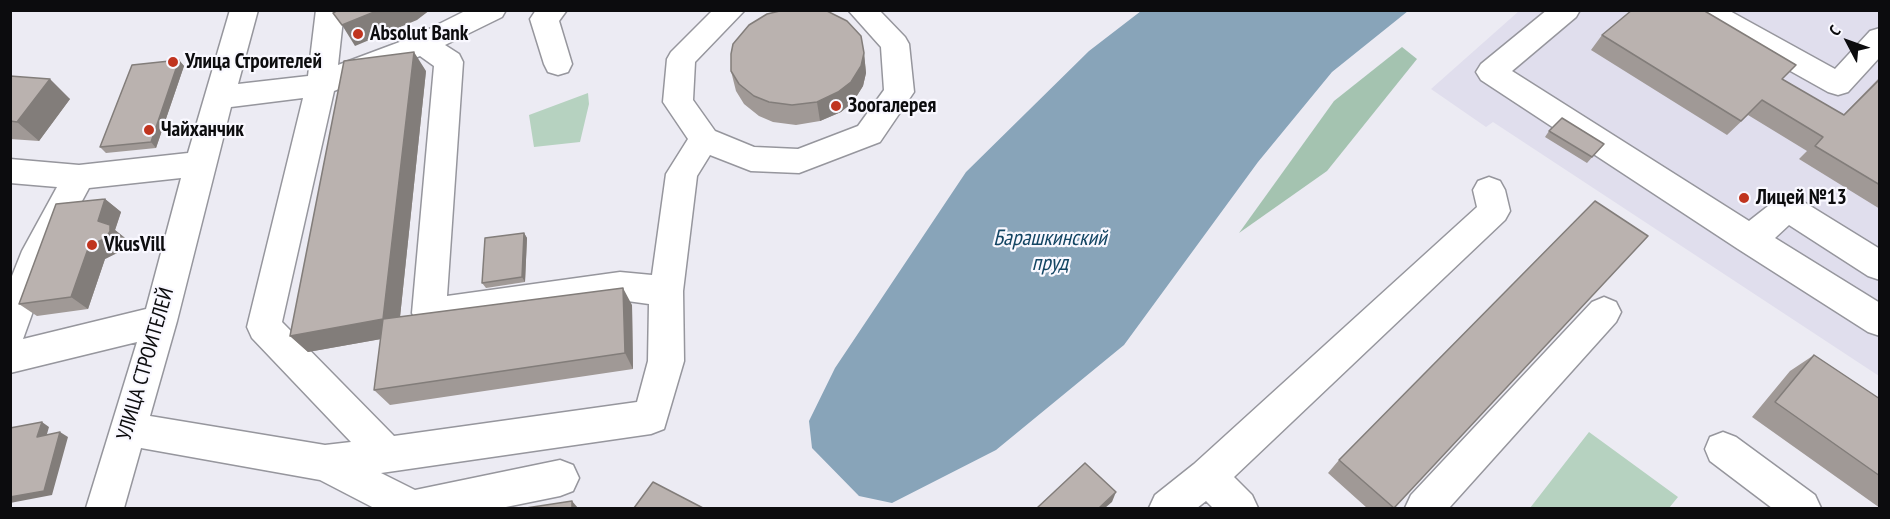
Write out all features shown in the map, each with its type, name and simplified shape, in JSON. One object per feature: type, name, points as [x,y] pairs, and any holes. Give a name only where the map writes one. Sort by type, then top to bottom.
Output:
[{"type":"street","name":"УЛИЦА СТРОИТЕЛЕЙ","points":[[105,508],[160,321],[200,164],[244,10]]},
{"type":"street","points":[[330,10],[321,85],[264,327],[387,454]]},
{"type":"street","points":[[219,97],[321,85],[385,57],[423,44],[492,10]]},
{"type":"street","points":[[553,10],[544,19],[558,64]]},
{"type":"street","points":[[731,10],[681,59],[678,102],[704,139],[751,159],[799,161],[869,134],[899,92],[896,44],[862,10]]},
{"type":"street","points":[[1566,10],[1491,72],[1880,321]]},
{"type":"street","points":[[1704,10],[1838,84],[1880,38]]},
{"type":"street","points":[[423,44],[449,62],[429,313],[620,286],[666,291]]},
{"type":"street","points":[[325,463],[651,417],[666,361],[666,291],[682,174],[704,139]]},
{"type":"street","points":[[10,171],[79,177],[200,164]]},
{"type":"street","points":[[10,330],[38,251],[79,177]]},
{"type":"street","points":[[1168,508],[1207,477],[1494,211],[1489,190]]},
{"type":"street","points":[[1750,239],[1788,208],[1880,266]]},
{"type":"street","points":[[1424,508],[1604,312]]},
{"type":"street","points":[[10,358],[160,321]]},
{"type":"street","points":[[128,429],[325,463],[411,508]]},
{"type":"street","points":[[1723,449],[1802,508]]},
{"type":"street","points":[[1207,477],[1239,508]]},
{"type":"street","points":[[416,508],[560,478]]},
{"type":"shaded area","name":"Лицей №13","points":[[1519,11],[1879,11],[1879,376],[1493,122],[1486,127],[1431,89]]},
{"type":"green space","points":[[1402,47],[1417,59],[1327,171],[1239,233],[1334,101]]},
{"type":"green space","points":[[588,93],[589,104],[580,142],[534,147],[529,115]]},
{"type":"green space","points":[[1589,432],[1678,497],[1669,508],[1530,508]]},
{"type":"water","name":"Барашкинский пруд","points":[[1141,11],[1408,11],[1332,72],[1258,162],[1124,345],[996,450],[892,503],[859,496],[812,448],[809,421],[835,368],[966,172],[1089,51]]},
{"type":"building","points":[[338,10],[379,10],[342,25],[333,13]]},
{"type":"building","points":[[784,10],[825,10],[847,21],[861,36],[864,53],[861,66],[851,82],[838,92],[817,102],[792,105],[769,102],[754,96],[739,84],[731,71],[733,44],[749,25],[767,14]]},
{"type":"building","points":[[1632,10],[1703,10],[1796,65],[1782,79],[1844,115],[1880,79],[1880,185],[1815,146],[1823,137],[1762,100],[1741,121],[1602,35]]},
{"type":"building","points":[[414,52],[383,319],[290,336],[344,61]]},
{"type":"building","points":[[179,60],[151,142],[100,147],[132,65]]},
{"type":"building","points":[[10,76],[50,79],[17,122],[10,121]]},
{"type":"building","points":[[1562,118],[1604,144],[1592,157],[1549,131]]},
{"type":"building","points":[[105,199],[98,221],[110,225],[110,231],[106,238],[89,246],[71,297],[19,304],[56,204]]},
{"type":"building","points":[[1595,201],[1648,236],[1394,508],[1339,460]]},
{"type":"building","points":[[524,233],[522,277],[482,283],[485,238]]},
{"type":"building","points":[[623,288],[625,353],[374,390],[383,319]]},
{"type":"building","points":[[1814,355],[1880,399],[1880,476],[1775,402]]},
{"type":"building","points":[[42,422],[37,437],[60,432],[44,491],[10,497],[10,428]]},
{"type":"building","points":[[1085,463],[1116,492],[1099,508],[1037,508]]},
{"type":"building","points":[[653,482],[703,508],[634,508]]},
{"type":"building","points":[[572,501],[572,508],[526,508]]},
{"type":"place","name":"Absolut Bank","points":[[358,34]]},
{"type":"place","name":"Улица Строителей","points":[[173,62]]},
{"type":"place","name":"Зоогалерея","points":[[836,106]]},
{"type":"place","name":"Чайханчик","points":[[149,130]]},
{"type":"place","name":"Лицей №13","points":[[1744,198]]},
{"type":"place","name":"VkusVill","points":[[92,245]]}]
